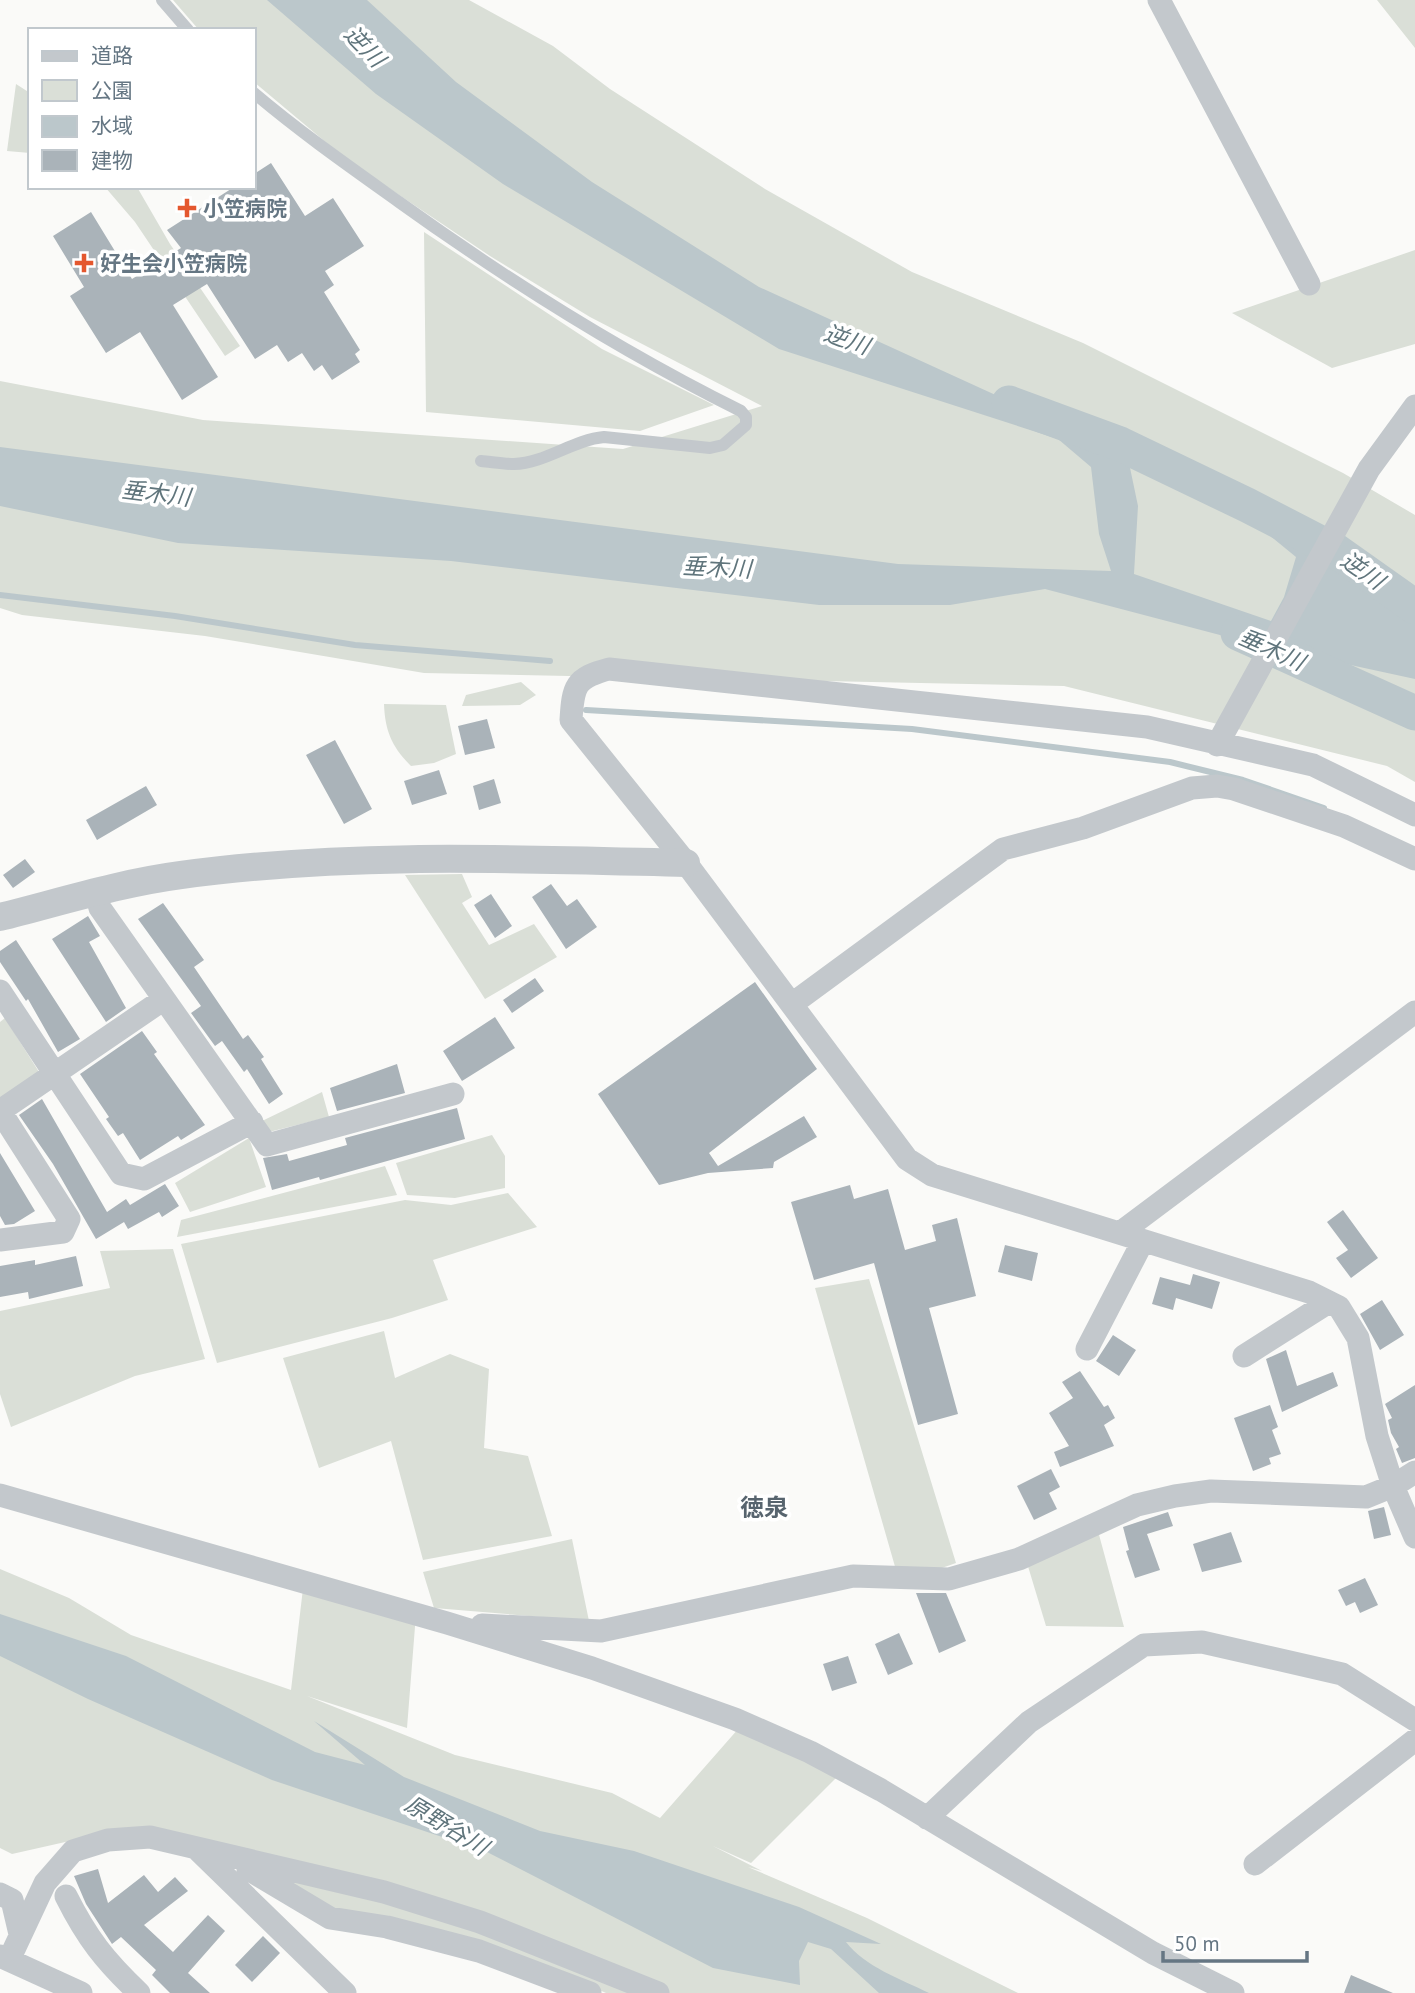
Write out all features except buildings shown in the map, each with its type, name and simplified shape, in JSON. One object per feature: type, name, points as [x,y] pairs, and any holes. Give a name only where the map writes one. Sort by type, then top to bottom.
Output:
[{"type":"street","points":[[1159,0],[1309,284]]},
{"type":"street","points":[[1220,740],[1369,469],[1415,406]]},
{"type":"street","points":[[1415,815],[1313,765],[1220,740],[1133,725],[609,669],[585,676],[572,693],[571,720],[686,863],[907,1159],[932,1175],[1309,1292],[1339,1307],[1358,1338],[1377,1436],[1393,1486],[1415,1537]]},
{"type":"street","points":[[792,1004],[1003,849],[1083,828],[1192,788],[1234,789],[1344,826],[1415,859]]},
{"type":"street","points":[[0,917],[178,875],[360,858],[686,863]]},
{"type":"street","points":[[96,893],[100,908],[267,1145],[453,1094]]},
{"type":"street","points":[[0,991],[121,1174],[144,1179],[252,1122]]},
{"type":"street","points":[[0,1240],[63,1232],[69,1219],[0,1111],[164,999]]},
{"type":"street","points":[[1120,1233],[1415,1012]]},
{"type":"street","points":[[1087,1349],[1143,1241]]},
{"type":"street","points":[[1244,1356],[1329,1302]]},
{"type":"street","points":[[447,1623],[601,1631],[853,1576],[949,1579],[978,1573],[1018,1559],[1137,1505],[1175,1496],[1211,1491],[1366,1497],[1393,1486],[1415,1472]]},
{"type":"street","points":[[2,1496],[447,1623],[592,1668],[736,1718],[810,1752],[927,1818],[1153,1953],[1233,1993]]},
{"type":"street","points":[[927,1818],[1029,1722],[1144,1645],[1202,1642],[1342,1674],[1415,1720]]},
{"type":"street","points":[[1255,1864],[1415,1740]]},
{"type":"street","points":[[81,1993],[4,1958],[20,1934],[46,1883],[73,1851],[90,1843],[128,1837],[150,1837],[384,1892],[554,1949],[657,1993]]},
{"type":"street","points":[[193,1846],[345,1993]]},
{"type":"street","points":[[224,1855],[330,1918],[387,1927],[480,1951],[590,1993]]},
{"type":"street","points":[[0,1894],[12,1900],[20,1934]]},
{"type":"street","points":[[66,1896],[86,1936],[104,1961],[139,1993]]},
{"type":"lane","points":[[162,0],[186,28]]},
{"type":"lane","points":[[256,95],[362,176],[504,276],[591,332],[691,388],[741,411],[746,417],[747,425],[723,445],[710,448],[604,437],[587,439],[527,462],[514,464],[481,461]]},
{"type":"green space","points":[[173,0],[469,0],[553,46],[610,89],[765,189],[912,272],[1083,343],[1343,473],[1415,515],[1415,782],[1387,766],[1064,686],[424,673],[205,636],[22,615],[0,608],[0,381],[203,420],[623,449],[762,406],[590,317],[490,256],[347,160],[256,84],[256,28],[197,28]]},
{"type":"green space","points":[[1377,0],[1415,0],[1415,48]]},
{"type":"green space","points":[[16,84],[28,92],[28,153],[7,151]]},
{"type":"green space","points":[[107,189],[138,189],[170,244],[240,346],[225,356],[135,222]]},
{"type":"green space","points":[[424,232],[602,349],[714,405],[640,431],[426,412]]},
{"type":"green space","points":[[1415,250],[1415,344],[1332,368],[1232,313]]},
{"type":"green space","points":[[521,682],[536,695],[520,705],[462,706],[466,695]]},
{"type":"green space","points":[[384,704],[446,705],[456,754],[434,763],[411,766],[391,738]]},
{"type":"green space","points":[[462,874],[472,897],[462,903],[489,945],[534,924],[557,957],[485,999],[405,875]]},
{"type":"green space","points":[[5,1018],[39,1072],[0,1099],[0,1022]]},
{"type":"green space","points":[[322,1092],[329,1117],[269,1132],[262,1121]]},
{"type":"green space","points":[[492,1135],[505,1156],[505,1188],[455,1198],[407,1195],[396,1163]]},
{"type":"green space","points":[[249,1138],[266,1187],[190,1212],[175,1183]]},
{"type":"green space","points":[[385,1166],[397,1195],[177,1237],[181,1220]]},
{"type":"green space","points":[[508,1193],[537,1227],[433,1260],[448,1300],[392,1318],[217,1363],[181,1244],[405,1200],[451,1205]]},
{"type":"green space","points":[[173,1249],[205,1359],[135,1376],[11,1427],[0,1394],[0,1311],[110,1288],[100,1251]]},
{"type":"green space","points":[[869,1279],[956,1563],[936,1570],[896,1570],[815,1288]]},
{"type":"green space","points":[[384,1331],[395,1378],[450,1354],[489,1369],[484,1448],[528,1456],[552,1536],[423,1560],[391,1441],[319,1468],[283,1358]]},
{"type":"green space","points":[[1098,1531],[1124,1627],[1046,1626],[1027,1563]]},
{"type":"green space","points":[[572,1539],[589,1621],[434,1608],[423,1572]]},
{"type":"green space","points":[[0,1569],[69,1598],[131,1635],[291,1690],[304,1580],[416,1614],[407,1728],[307,1696],[455,1755],[612,1793],[660,1818],[739,1728],[837,1777],[751,1863],[713,1846],[762,1871],[748,1867],[867,1918],[1018,1993],[606,1993],[557,1971],[330,1918],[246,1868],[123,1829],[12,1854],[0,1848]]},
{"type":"water","points":[[267,0],[367,0],[456,82],[592,182],[759,287],[1296,532],[1415,615],[1415,679],[1258,645],[1045,589],[950,605],[819,605],[451,561],[178,543],[0,506],[0,447],[898,564],[1111,571],[1099,534],[1091,467],[1058,439],[779,349],[503,184],[376,94]],"holes":[[[1129,463],[1263,530],[1296,557],[1284,597],[1271,621],[1134,574],[1138,506]]]},
{"type":"water","name":"原野谷川","points":[[0,1614],[126,1656],[315,1752],[365,1765],[314,1721],[404,1777],[540,1831],[634,1851],[799,1907],[881,1944],[846,1942],[863,1959],[929,1993],[879,1993],[831,1949],[808,1942],[799,1961],[800,1985],[713,1968],[487,1852],[272,1780],[88,1699],[0,1656]]},
{"type":"waterway","name":"逆川","points":[[1009,403],[1120,444],[1247,505],[1336,551],[1415,607]]},
{"type":"waterway","points":[[0,595],[175,616],[355,645],[550,661]]},
{"type":"waterway","name":"垂木川","points":[[1238,633],[1415,713]]},
{"type":"waterway","points":[[586,710],[912,729],[1170,762],[1243,780],[1324,808]]},
{"type":"place","name":"小笠病院","points":[[187,208]]},
{"type":"place","name":"好生会小笠病院","points":[[84,263]]},
{"type":"district","name":"徳泉","points":[[764,1507]]}]
